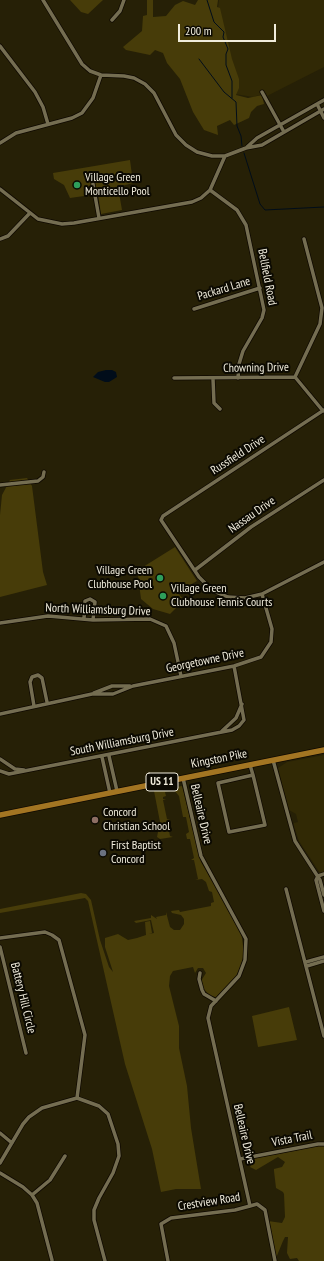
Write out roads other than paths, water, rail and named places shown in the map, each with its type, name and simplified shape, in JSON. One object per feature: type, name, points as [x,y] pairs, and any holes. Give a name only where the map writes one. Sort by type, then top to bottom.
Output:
[{"type":"main road","name":"Kingston Pike","points":[[0,815],[324,750]]},
{"type":"street","points":[[44,0],[82,64],[90,71],[101,75],[134,78],[145,84],[154,94],[176,134],[186,145],[197,152],[212,156],[225,156],[246,148],[262,145],[322,110]]},
{"type":"street","points":[[112,20],[120,11],[124,0]]},
{"type":"street","points":[[0,46],[35,92],[43,107],[48,124]]},
{"type":"street","points":[[0,143],[16,133],[72,118],[82,113],[93,98],[101,75]]},
{"type":"street","points":[[262,92],[284,132]]},
{"type":"street","points":[[246,148],[257,138],[324,100]]},
{"type":"street","points":[[317,104],[322,110],[324,118]]},
{"type":"street","points":[[0,189],[29,214],[38,219],[62,224],[192,202],[201,198],[210,190],[225,156]]},
{"type":"street","points":[[93,184],[99,218]]},
{"type":"street","name":"Bellfield Road","points":[[210,190],[237,210],[246,225],[264,310],[262,318],[244,351],[239,364],[238,378]]},
{"type":"street","points":[[0,239],[8,236],[29,214]]},
{"type":"street","points":[[295,377],[320,324],[322,308],[304,239]]},
{"type":"street","name":"Packard Lane","points":[[194,309],[260,288]]},
{"type":"street","name":"Chowning Drive","points":[[174,378],[213,379],[295,377],[323,411]]},
{"type":"street","points":[[213,379],[214,403],[220,409]]},
{"type":"street","name":"Russfield Drive","points":[[195,570],[161,520],[163,516],[323,411]]},
{"type":"street","points":[[0,485],[38,481],[43,477],[44,472]]},
{"type":"street","name":"Nassau Drive","points":[[195,570],[251,527],[324,480]]},
{"type":"street","points":[[195,570],[213,591],[228,597],[245,598],[262,594],[324,562]]},
{"type":"street","name":"Georgetowne Drive","points":[[0,714],[47,702],[92,694],[113,694],[133,686],[234,666],[261,657],[271,642],[272,629],[262,594]]},
{"type":"street","points":[[84,619],[85,601],[90,599],[94,602],[93,620]]},
{"type":"street","name":"North Williamsburg Drive","points":[[0,623],[48,616],[93,620],[150,619],[166,626],[174,643],[181,676]]},
{"type":"street","name":"South Williamsburg Drive","points":[[0,771],[9,774],[109,756],[232,730],[239,726],[244,720],[243,704],[234,666]]},
{"type":"street","points":[[34,706],[30,682],[32,677],[38,675],[42,678],[47,702]]},
{"type":"street","name":"Georgetowne Drive","points":[[92,694],[112,686],[133,686]]},
{"type":"street","points":[[221,732],[236,718],[243,704]]},
{"type":"street","points":[[109,756],[117,791]]},
{"type":"street","points":[[102,757],[110,793]]},
{"type":"street","name":"South Williamsburg Drive","points":[[0,759],[15,769],[27,770]]},
{"type":"street","points":[[273,760],[295,841],[318,876],[324,895]]},
{"type":"street","points":[[250,765],[253,776],[265,825],[229,832],[218,783],[253,776]]},
{"type":"street","name":"Belleaire Drive","points":[[183,778],[201,856],[246,939],[245,960],[239,976],[211,1006],[208,1018],[250,1206]]},
{"type":"street","points":[[318,876],[324,874]]},
{"type":"street","points":[[318,876],[316,880],[324,912]]},
{"type":"street","points":[[286,889],[324,1036]]},
{"type":"street","points":[[0,938],[45,932],[59,940],[85,1035],[76,1098]]},
{"type":"street","name":"Battery Hill Circle","points":[[0,946],[26,1053]]},
{"type":"street","points":[[306,964],[324,957]]},
{"type":"street","points":[[306,964],[324,961]]},
{"type":"street","points":[[200,973],[200,982],[204,994],[216,1001]]},
{"type":"street","points":[[0,1163],[23,1124],[35,1112],[54,1104],[76,1098],[99,1106],[108,1114],[118,1144],[119,1156],[117,1165],[98,1198],[94,1210],[94,1220],[105,1261]]},
{"type":"street","points":[[0,1134],[12,1143]]},
{"type":"street","name":"Vista Trail","points":[[240,1159],[324,1144]]},
{"type":"street","points":[[32,1195],[50,1180],[65,1156]]},
{"type":"street","points":[[0,1173],[23,1187],[32,1195],[37,1203],[52,1260]]},
{"type":"street","points":[[250,1206],[257,1204],[265,1210],[275,1261]]},
{"type":"street","name":"Crestview Road","points":[[168,1261],[161,1224],[171,1218],[235,1210],[250,1206]]},
{"type":"water","points":[[106,370],[116,372],[117,377],[109,382],[105,382],[93,377],[98,372]]},
{"type":"waterway","points":[[207,0],[214,22],[224,32],[223,37],[228,49],[226,54],[226,65],[232,81],[232,98]]},
{"type":"waterway","points":[[199,59],[224,92],[236,102],[237,126],[241,136],[242,146]]},
{"type":"waterway","points":[[244,153],[260,204],[265,210],[324,207]]},
{"type":"place","name":"Village Green Monticello Pool","points":[[77,185]]},
{"type":"place","name":"Village Green Clubhouse Pool","points":[[160,578]]},
{"type":"place","name":"Village Green Clubhouse Tennis Courts","points":[[163,596]]},
{"type":"place","name":"Concord Christian School","points":[[95,820]]},
{"type":"place","name":"First Baptist Concord","points":[[103,853]]}]
